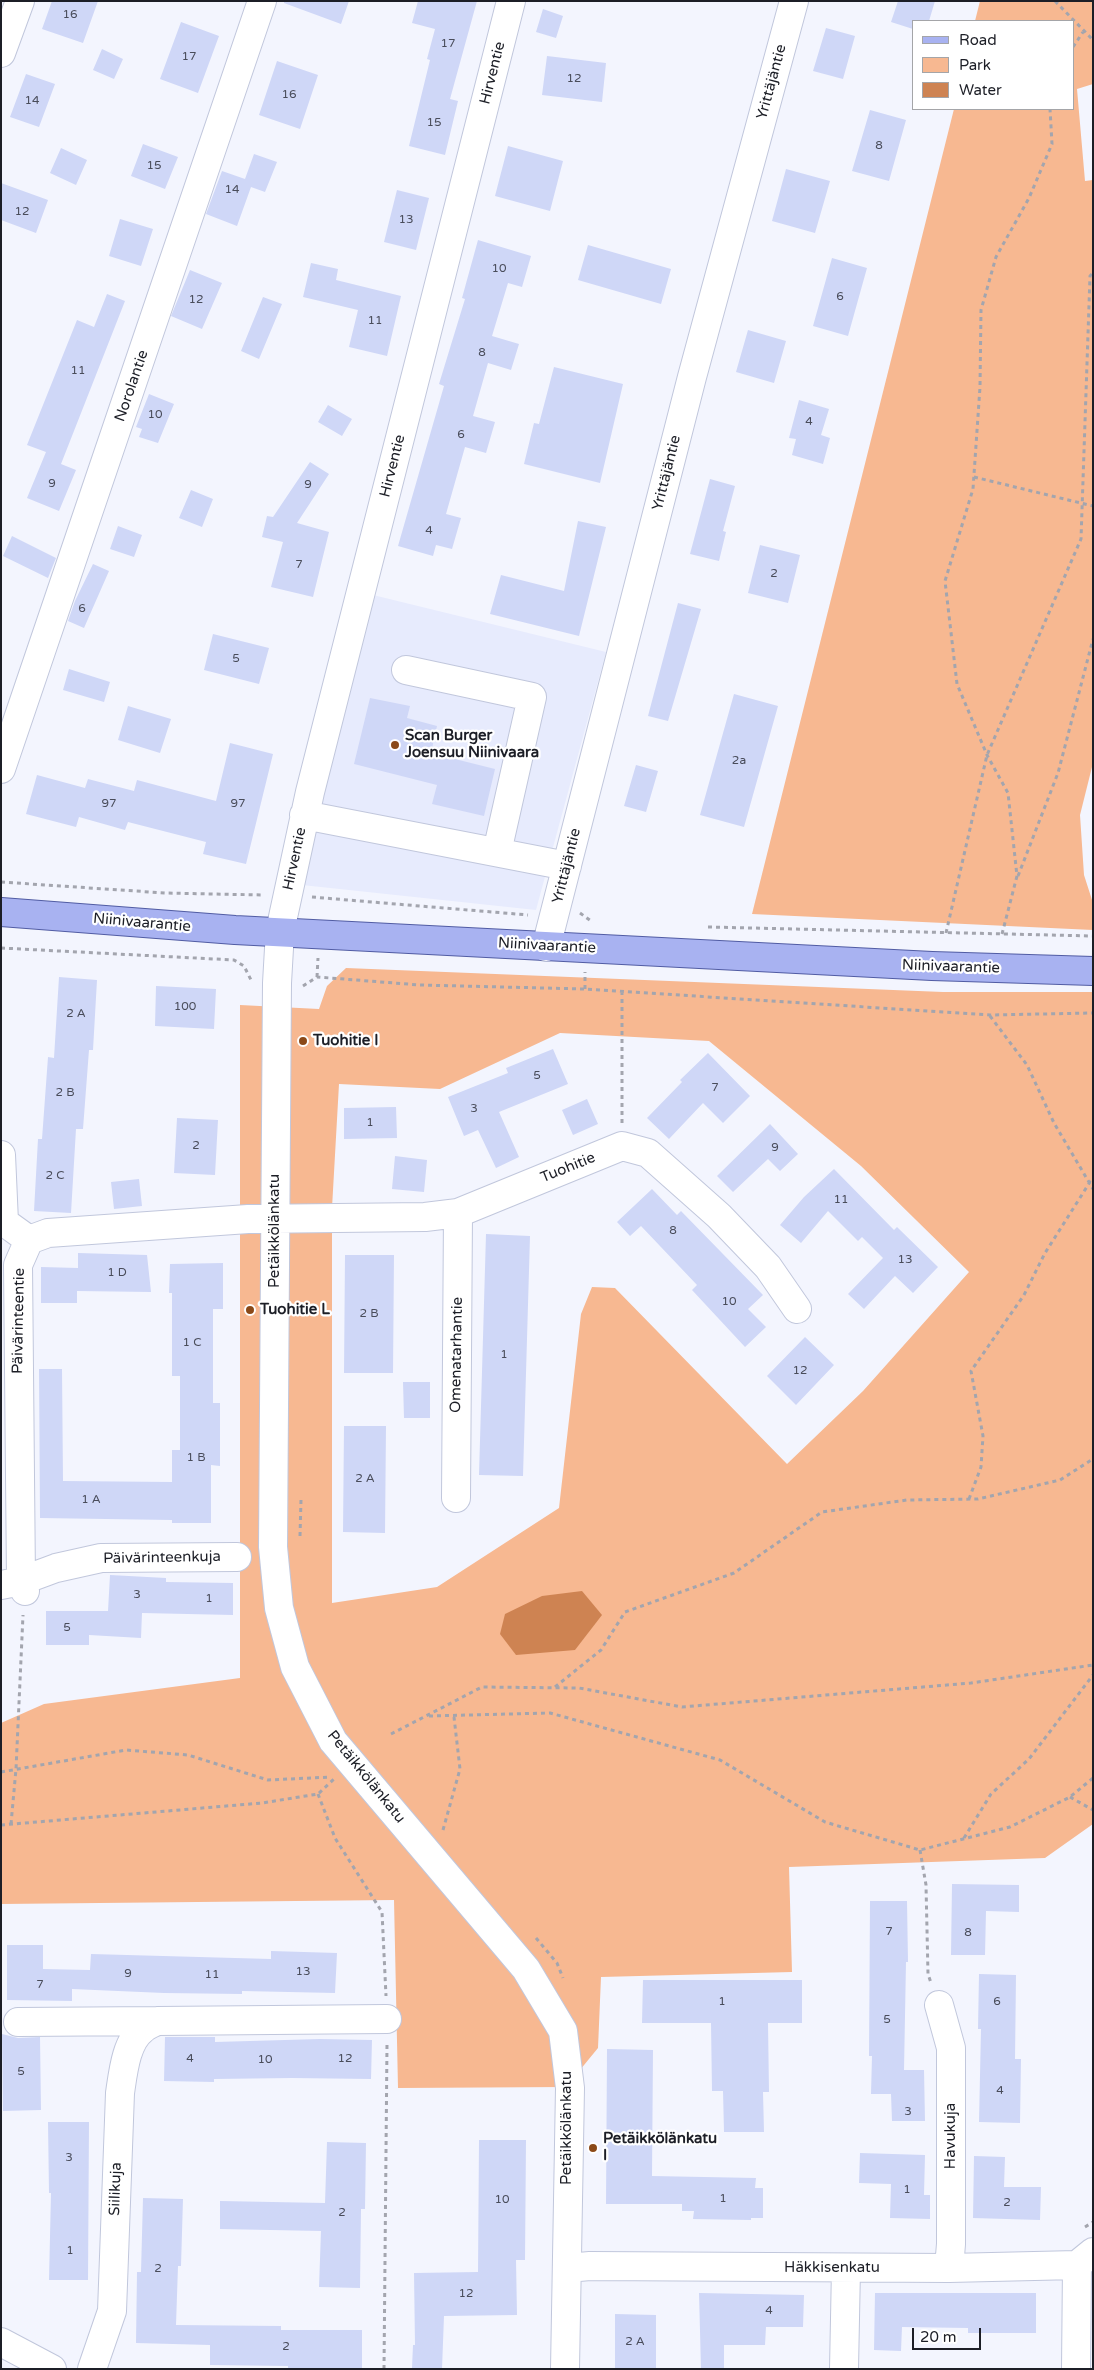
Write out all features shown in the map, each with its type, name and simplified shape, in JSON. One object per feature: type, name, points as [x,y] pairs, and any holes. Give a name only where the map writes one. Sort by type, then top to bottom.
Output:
[{"type":"main road","name":"Niinivaarantie","points":[[1,912],[235,930],[546,947],[932,966],[1093,971]]},
{"type":"street","points":[[1,53],[20,1]]},
{"type":"street","name":"Norolantie","points":[[1,770],[262,1]]},
{"type":"street","name":"Hirventie","points":[[280,931],[304,816],[511,1]]},
{"type":"street","name":"Yrittäjäntie","points":[[546,947],[692,377],[794,1]]},
{"type":"street","points":[[406,670],[532,697],[497,852]]},
{"type":"street","points":[[304,816],[567,866]]},
{"type":"street","name":"Petäikkölänkatu","points":[[280,931],[276,983],[273,1547],[279,1608],[295,1667],[333,1741],[526,1969],[563,2031],[570,2088],[565,2369]]},
{"type":"street","points":[[622,1146],[648,1154],[719,1216],[768,1267],[797,1309]]},
{"type":"street","name":"Tuohitie","points":[[275,1219],[425,1217],[458,1213],[622,1146]]},
{"type":"street","points":[[1,1155],[3,1222],[29,1240],[48,1232],[275,1219]]},
{"type":"street","name":"Omenatarhantie","points":[[456,1498],[458,1213]]},
{"type":"street","name":"Päivärinteentie","points":[[16,1586],[18,1265],[29,1240]]},
{"type":"street","name":"Päivärinteenkuja","points":[[16,1586],[56,1568],[101,1558],[237,1557]]},
{"type":"street","name":"Havukuja","points":[[939,2005],[951,2048],[951,2244],[949,2268]]},
{"type":"street","points":[[18,2022],[388,2019]]},
{"type":"street","name":"Siilikuja","points":[[92,2369],[112,2311],[120,2093],[125,2066],[134,2040],[142,2029],[157,2021]]},
{"type":"street","points":[[1076,2369],[1085,2258]]},
{"type":"street","name":"Häkkisenkatu","points":[[567,2268],[590,2266],[949,2268],[1085,2258]]},
{"type":"street","points":[[844,2369],[846,2268]]},
{"type":"street","points":[[1,2342],[52,2369]]},
{"type":"path","points":[[1055,1],[1072,20]]},
{"type":"path","points":[[1074,22],[1093,40]]},
{"type":"path","points":[[1074,46],[1083,32]]},
{"type":"path","points":[[1017,876],[1008,793],[987,755],[957,684],[945,581],[973,489],[980,387],[981,310],[996,257],[1029,198],[1052,144],[1050,110]]},
{"type":"path","points":[[946,933],[987,755],[1082,539],[1090,276],[1093,273]]},
{"type":"path","points":[[974,477],[1093,506]]},
{"type":"path","points":[[1002,934],[1017,876],[1058,773],[1093,639]]},
{"type":"path","points":[[1,948],[234,960],[244,966],[251,982],[304,986],[317,977],[420,984],[622,991],[990,1015],[1093,1013]]},
{"type":"path","points":[[304,986],[304,996]]},
{"type":"path","points":[[622,991],[622,1146]]},
{"type":"path","points":[[990,1015],[1027,1065],[1054,1123],[1093,1189]]},
{"type":"path","points":[[969,1499],[981,1467],[983,1436],[971,1371],[1024,1295],[1045,1253],[1091,1183]]},
{"type":"path","points":[[555,1687],[601,1650],[625,1612],[734,1573],[822,1512],[907,1500],[969,1499],[1060,1480],[1093,1460]]},
{"type":"path","points":[[300,1541],[301,1498]]},
{"type":"path","points":[[11,1824],[16,1770],[16,1586]]},
{"type":"path","points":[[391,1734],[482,1687],[579,1688],[682,1707],[971,1683],[1093,1665]]},
{"type":"path","points":[[963,1839],[991,1794],[1029,1760],[1093,1675]]},
{"type":"path","points":[[428,1716],[454,1717],[550,1713],[720,1760],[826,1822],[920,1850],[1010,1827],[1070,1797],[1093,1778]]},
{"type":"path","points":[[443,1830],[460,1769],[454,1717]]},
{"type":"path","points":[[1,1772],[126,1750],[188,1755],[268,1780],[336,1776],[318,1794],[262,1803],[1,1825]]},
{"type":"path","points":[[318,1794],[335,1838],[382,1912],[388,2019],[384,2369]]},
{"type":"path","points":[[1070,1797],[1093,1810]]},
{"type":"path","points":[[437,1824],[449,1837]]},
{"type":"path","points":[[920,1850],[926,1886],[928,1974],[939,2005]]},
{"type":"path","points":[[533,1935],[557,1963],[564,1982]]},
{"type":"shaded area","points":[[373,595],[606,652],[536,910],[302,885]]},
{"type":"green space","points":[[980,1],[1093,1],[1093,84],[1077,89],[1085,181],[1093,180],[1093,763],[1080,815],[1084,875],[1093,903],[1093,930],[752,914],[954,110],[1074,110],[1074,20],[975,20]]},
{"type":"green space","points":[[346,968],[943,992],[1093,992],[1093,1824],[1045,1858],[789,1867],[792,1972],[601,1977],[598,2048],[566,2087],[398,2088],[394,1900],[1,1904],[1,1723],[44,1704],[240,1678],[240,1005],[319,1009],[327,986]],"holes":[[[560,1033],[709,1041],[861,1166],[969,1272],[863,1391],[787,1464],[615,1288],[592,1287],[581,1314],[559,1508],[437,1587],[332,1603],[332,1208],[339,1084],[440,1089]]]},
{"type":"water","points":[[582,1591],[602,1615],[575,1650],[516,1655],[500,1634],[505,1614],[542,1596]]},
{"type":"building","points":[[52,1],[98,1],[83,43],[42,29]]},
{"type":"building","points":[[284,1],[349,1],[341,24],[284,3]]},
{"type":"building","points":[[418,1],[477,1],[450,99],[458,101],[445,155],[409,146],[430,60],[427,59],[435,29],[412,23]]},
{"type":"building","points":[[898,1],[935,1],[929,20],[912,20],[912,29],[891,22]]},
{"type":"building","points":[[543,9],[563,16],[556,38],[536,32]]},
{"type":"building","points":[[181,22],[219,36],[198,93],[160,79]]},
{"type":"building","points":[[826,28],[855,36],[843,79],[813,71]]},
{"type":"building","points":[[102,49],[123,59],[114,79],[93,70]]},
{"type":"building","points":[[547,56],[606,63],[602,102],[542,95]]},
{"type":"building","points":[[277,61],[318,75],[300,129],[259,115]]},
{"type":"building","points":[[26,74],[55,84],[39,127],[10,117]]},
{"type":"building","points":[[870,110],[906,120],[889,181],[852,171]]},
{"type":"building","points":[[143,144],[178,157],[165,189],[131,176]]},
{"type":"building","points":[[508,146],[563,161],[550,211],[495,196]]},
{"type":"building","points":[[61,148],[87,160],[76,185],[50,173]]},
{"type":"building","points":[[254,154],[277,162],[265,192],[251,187],[237,226],[206,214],[222,171],[245,179]]},
{"type":"building","points":[[786,169],[830,181],[815,233],[772,221]]},
{"type":"building","points":[[1,183],[48,200],[36,233],[1,220]]},
{"type":"building","points":[[397,190],[429,198],[416,250],[384,242]]},
{"type":"building","points":[[120,219],[153,229],[141,266],[109,256]]},
{"type":"building","points":[[478,240],[531,256],[522,287],[508,283],[492,336],[519,344],[511,370],[488,363],[473,416],[495,422],[486,453],[465,447],[446,514],[461,518],[452,549],[436,545],[433,556],[398,546],[444,386],[439,384],[465,299],[462,298]]},
{"type":"building","points":[[588,245],[671,269],[661,304],[578,280]]},
{"type":"building","points":[[832,258],[867,268],[848,336],[813,326]]},
{"type":"building","points":[[311,263],[338,269],[336,280],[401,296],[387,356],[349,347],[358,310],[303,297]]},
{"type":"building","points":[[190,270],[222,283],[202,329],[171,316]]},
{"type":"building","points":[[107,294],[125,301],[61,464],[76,470],[59,511],[27,498],[46,452],[27,445],[77,320],[94,327]]},
{"type":"building","points":[[263,297],[282,304],[259,359],[241,351]]},
{"type":"building","points":[[748,330],[786,341],[774,383],[736,372]]},
{"type":"building","points":[[554,367],[623,384],[600,483],[524,464],[534,423],[539,424]]},
{"type":"building","points":[[149,394],[174,404],[158,443],[139,437],[142,429],[136,427]]},
{"type":"building","points":[[799,400],[829,409],[821,435],[830,438],[823,464],[792,455],[796,439],[789,438]]},
{"type":"building","points":[[328,405],[352,419],[342,436],[318,422]]},
{"type":"building","points":[[310,462],[329,474],[297,523],[329,532],[313,597],[271,587],[283,542],[262,537],[267,516],[273,517]]},
{"type":"building","points":[[710,479],[735,486],[723,531],[726,532],[719,561],[690,554]]},
{"type":"building","points":[[191,490],[213,499],[202,527],[179,518]]},
{"type":"building","points":[[578,521],[606,527],[579,636],[490,614],[501,575],[564,591]]},
{"type":"building","points":[[118,526],[142,535],[134,557],[110,549]]},
{"type":"building","points":[[12,536],[56,558],[48,578],[3,556]]},
{"type":"building","points":[[760,545],[800,555],[788,603],[748,593]]},
{"type":"building","points":[[93,564],[109,571],[84,628],[68,621],[75,601]]},
{"type":"building","points":[[678,603],[701,609],[668,721],[648,716]]},
{"type":"building","points":[[213,634],[269,648],[259,684],[204,670]]},
{"type":"building","points":[[69,669],[110,682],[104,702],[63,690]]},
{"type":"building","points":[[734,694],[778,706],[744,827],[700,815]]},
{"type":"building","name":"Scan Burger Joensuu Niinivaara","points":[[370,698],[410,706],[407,718],[437,726],[431,753],[495,769],[484,816],[432,804],[437,785],[354,764]]},
{"type":"building","points":[[128,706],[171,719],[160,753],[118,740]]},
{"type":"building","points":[[230,743],[273,754],[246,864],[203,854],[206,842],[128,822],[125,830],[79,817],[76,827],[26,814],[37,775],[85,788],[88,779],[134,791],[137,780],[216,801]]},
{"type":"building","points":[[636,765],[658,771],[646,812],[624,806]]},
{"type":"building","points":[[59,977],[97,980],[93,1050],[89,1050],[83,1129],[76,1129],[71,1213],[34,1211],[38,1139],[42,1139],[48,1057],[54,1058]]},
{"type":"building","points":[[156,986],[216,989],[214,1029],[155,1026]]},
{"type":"building","points":[[553,1049],[568,1084],[499,1112],[519,1157],[496,1168],[478,1130],[464,1136],[448,1097],[508,1073],[506,1068]]},
{"type":"building","points":[[708,1053],[750,1096],[723,1123],[703,1103],[669,1139],[647,1118],[682,1082],[680,1080]]},
{"type":"building","points":[[587,1099],[598,1124],[573,1135],[562,1110]]},
{"type":"building","points":[[396,1107],[397,1138],[344,1139],[344,1108]]},
{"type":"building","points":[[177,1118],[218,1120],[215,1175],[174,1173]]},
{"type":"building","points":[[770,1124],[798,1154],[780,1171],[768,1159],[733,1192],[717,1176]]},
{"type":"building","points":[[395,1156],[427,1160],[424,1192],[392,1189]]},
{"type":"building","points":[[834,1169],[894,1230],[897,1227],[938,1267],[913,1293],[895,1276],[864,1309],[848,1294],[883,1258],[862,1237],[858,1241],[828,1211],[801,1243],[780,1225],[804,1197]]},
{"type":"building","points":[[139,1179],[142,1206],[114,1209],[111,1182]]},
{"type":"building","points":[[652,1189],[677,1215],[681,1211],[763,1295],[748,1309],[766,1327],[745,1347],[692,1290],[697,1285],[641,1226],[630,1236],[617,1222]]},
{"type":"building","points":[[486,1234],[530,1236],[523,1476],[479,1475]]},
{"type":"building","points":[[78,1253],[147,1255],[151,1292],[77,1291],[77,1303],[41,1303],[41,1267],[78,1268]]},
{"type":"building","points":[[345,1255],[394,1255],[393,1373],[344,1373]]},
{"type":"building","points":[[223,1263],[223,1309],[213,1309],[213,1403],[220,1403],[220,1466],[211,1465],[211,1523],[172,1523],[172,1520],[40,1518],[39,1369],[62,1369],[63,1481],[172,1482],[172,1450],[180,1450],[180,1376],[172,1376],[172,1293],[169,1293],[170,1264]]},
{"type":"building","points":[[805,1337],[834,1365],[796,1405],[767,1376]]},
{"type":"building","points":[[403,1382],[430,1382],[430,1418],[404,1418]]},
{"type":"building","points":[[344,1426],[386,1426],[385,1533],[343,1532]]},
{"type":"building","points":[[110,1575],[166,1578],[166,1582],[233,1583],[233,1615],[142,1613],[141,1638],[89,1635],[89,1645],[46,1645],[46,1611],[108,1611]]},
{"type":"building","points":[[952,1884],[1019,1885],[1019,1912],[986,1911],[985,1955],[951,1955]]},
{"type":"building","points":[[870,1901],[907,1901],[908,1962],[906,1962],[904,2070],[924,2070],[925,2121],[892,2121],[891,2094],[871,2094],[872,2056],[869,2056]]},
{"type":"building","points":[[7,1945],[43,1945],[43,1969],[90,1970],[91,1954],[271,1959],[271,1951],[337,1953],[335,1993],[242,1991],[242,1994],[164,1993],[72,1989],[72,2001],[7,2000]]},
{"type":"building","points":[[979,1974],[1016,1975],[1015,2059],[1021,2059],[1020,2123],[979,2122],[981,2029],[978,2029]]},
{"type":"building","points":[[643,1980],[802,1980],[802,2023],[768,2023],[769,2092],[763,2092],[764,2132],[724,2132],[723,2091],[712,2091],[711,2023],[642,2023]]},
{"type":"building","points":[[2,2034],[18,2038],[40,2037],[41,2110],[3,2111]]},
{"type":"building","points":[[165,2037],[215,2037],[215,2042],[320,2039],[372,2040],[371,2079],[292,2078],[214,2079],[214,2082],[164,2081]]},
{"type":"building","points":[[607,2049],[653,2050],[652,2176],[756,2178],[755,2188],[763,2188],[763,2218],[751,2218],[751,2220],[693,2219],[694,2211],[682,2211],[682,2204],[606,2204]]},
{"type":"building","points":[[48,2122],[89,2122],[88,2280],[49,2280],[51,2193],[49,2193]]},
{"type":"building","points":[[479,2140],[526,2140],[525,2260],[516,2260],[517,2315],[444,2316],[442,2369],[412,2368],[413,2345],[415,2345],[414,2273],[478,2272]]},
{"type":"building","points":[[327,2142],[366,2143],[365,2209],[361,2209],[360,2288],[319,2287],[321,2231],[220,2229],[220,2201],[325,2203]]},
{"type":"building","points":[[860,2153],[925,2155],[924,2195],[930,2195],[930,2219],[890,2218],[891,2184],[859,2183]]},
{"type":"building","points":[[974,2156],[1005,2157],[1004,2187],[1041,2187],[1040,2220],[973,2218]]},
{"type":"building","points":[[143,2198],[183,2199],[181,2266],[178,2266],[176,2325],[281,2326],[281,2330],[362,2330],[362,2369],[288,2369],[288,2366],[210,2365],[210,2345],[136,2343],[137,2272],[141,2272]]},
{"type":"building","points":[[699,2293],[804,2295],[803,2327],[766,2327],[765,2345],[724,2345],[724,2369],[701,2369]]},
{"type":"building","points":[[875,2293],[1036,2293],[1036,2333],[968,2333],[968,2328],[902,2327],[901,2351],[874,2350]]},
{"type":"building","points":[[615,2314],[656,2315],[656,2369],[615,2369]]},
{"type":"place","name":"Scan Burger Joensuu Niinivaara","points":[[395,745]]},
{"type":"place","name":"Tuohitie I","points":[[303,1041]]},
{"type":"place","name":"Tuohitie L","points":[[250,1310]]},
{"type":"place","name":"Petäikkölänkatu I","points":[[593,2148]]}]
